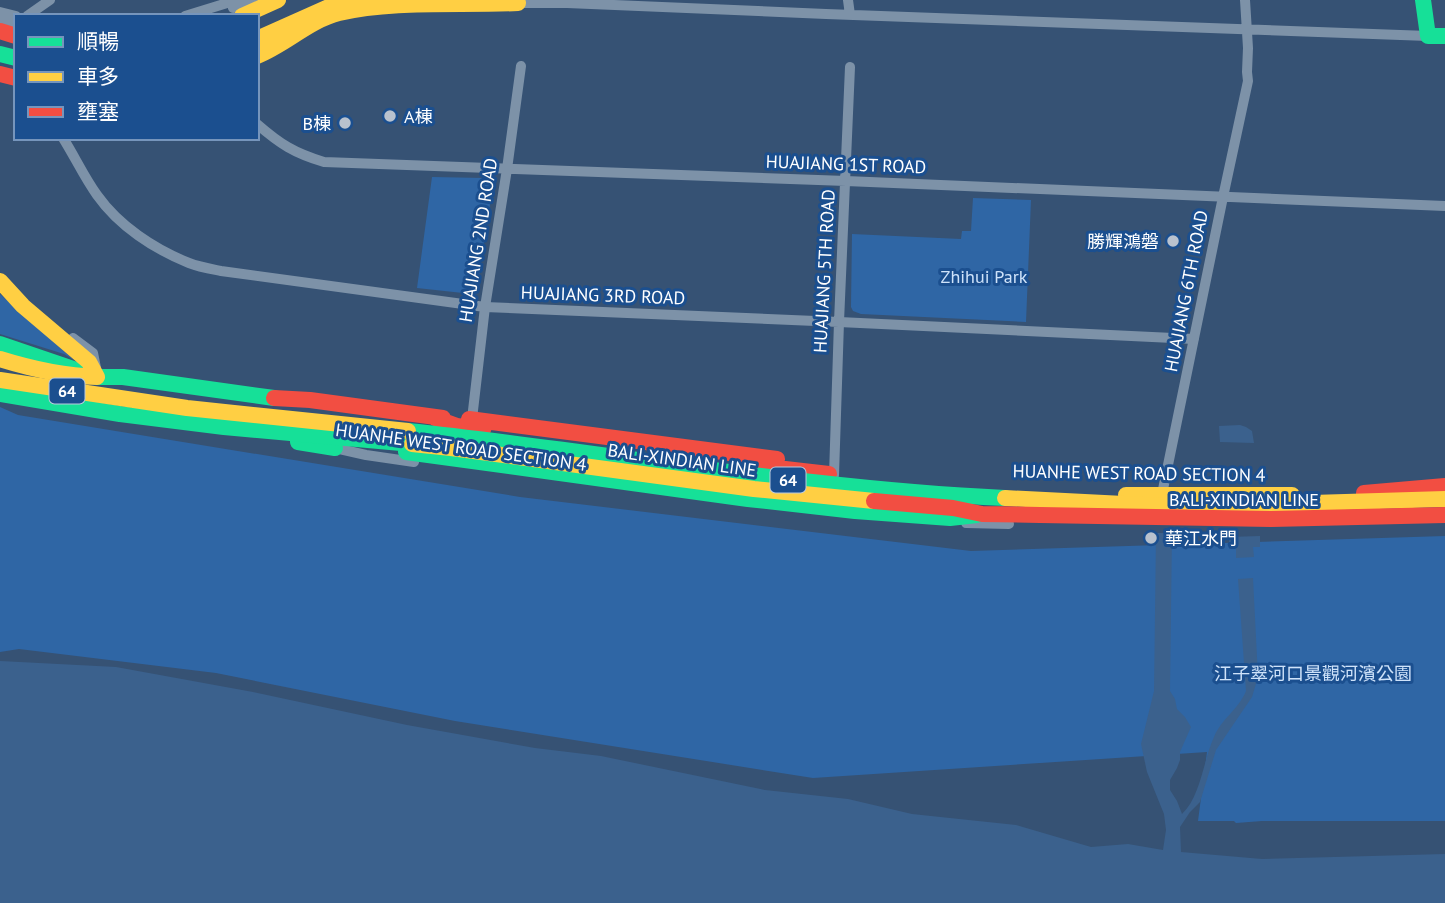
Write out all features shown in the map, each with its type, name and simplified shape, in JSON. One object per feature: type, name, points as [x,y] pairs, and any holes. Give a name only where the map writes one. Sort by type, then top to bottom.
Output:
[{"type":"main road","points":[[246,14],[278,0]]},
{"type":"main road","points":[[259,28],[316,0]]},
{"type":"main road","points":[[1423,0],[1437,36]]},
{"type":"main road","points":[[259,38],[342,1],[372,5]]},
{"type":"main road","points":[[259,55],[337,13],[372,5],[425,1],[492,5],[511,2]]},
{"type":"main road","points":[[0,284],[89,362],[97,377],[96,399]]},
{"type":"main road","name":"HUANHE WEST ROAD SECTION 4","points":[[0,344],[97,377],[123,377],[435,418],[458,417],[810,464],[831,475]]},
{"type":"main road","points":[[1,372],[26,367],[72,377],[97,377]]},
{"type":"main road","name":"HUANHE WEST ROAD SECTION 4","points":[[1,372],[43,387],[96,399],[224,422],[832,491],[963,503],[1250,526],[1388,522],[1445,504]]},
{"type":"main road","name":"BALI-XINDIAN LINE","points":[[1,372],[135,401],[495,440],[795,481],[978,497],[1183,506],[1445,504]]},
{"type":"main road","name":"BALI-XINDIAN LINE","points":[[0,394],[198,424],[451,448],[754,489],[953,508],[982,514],[1183,519],[1445,516]]},
{"type":"main road","name":"HUANHE WEST ROAD SECTION 4","points":[[96,399],[124,415],[335,448]]},
{"type":"main road","points":[[135,401],[272,408],[465,424],[831,475]]},
{"type":"main road","name":"HUANHE WEST ROAD SECTION 4","points":[[435,418],[457,426],[510,433],[527,442],[792,478],[831,475],[1040,494],[1161,496],[1366,493],[1445,486]]},
{"type":"main road","points":[[335,448],[364,447],[855,511],[950,518],[982,514]]},
{"type":"main road","name":"HUANHE WEST ROAD SECTION 4","points":[[1366,493],[1445,504]]},
{"type":"street","points":[[30,14],[50,0]]},
{"type":"street","points":[[192,14],[237,0]]},
{"type":"street","points":[[214,14],[253,0]]},
{"type":"street","points":[[848,0],[850,15]]},
{"type":"street","name":"HUAJIANG 6TH ROAD","points":[[1160,517],[1161,496],[1248,81],[1245,0]]},
{"type":"street","points":[[511,2],[1437,36]]},
{"type":"street","points":[[259,44],[320,22]]},
{"type":"street","name":"HUAJIANG 2ND ROAD","points":[[472,419],[485,307],[521,66]]},
{"type":"street","name":"HUAJIANG 5TH ROAD","points":[[831,475],[850,67]]},
{"type":"street","name":"HUAJIANG 1ST ROAD","points":[[259,126],[276,141],[302,155],[324,162],[1445,206]]},
{"type":"street","name":"HUAJIANG 3RD ROAD","points":[[66,140],[79,167],[99,197],[127,227],[160,249],[191,264],[221,271],[485,307],[1194,339]]},
{"type":"street","points":[[0,271],[29,302],[93,353],[97,377]]},
{"type":"street","points":[[0,284],[21,309],[97,377]]},
{"type":"street","name":"HUANHE WEST ROAD SECTION 4","points":[[335,448],[366,455],[750,506],[831,514],[980,524],[1113,523],[1160,517]]},
{"type":"street","name":"HUANHE WEST ROAD SECTION 4","points":[[1388,522],[1445,516]]},
{"type":"green space","points":[[432,177],[484,178],[493,185],[477,289],[472,294],[417,288]]},
{"type":"green space","name":"Zhihui Park","points":[[973,198],[1031,200],[1026,322],[861,314],[853,311],[852,234],[961,239],[962,231],[971,231]]},
{"type":"green space","points":[[0,294],[74,360],[64,354],[0,334]]},
{"type":"green space","name":"江子翠河口景觀河濱公園","points":[[0,407],[18,415],[520,497],[971,551],[1445,536],[1445,821],[1198,821],[1207,752],[813,778],[455,721],[216,673],[19,649],[0,652]]},
{"type":"shaded area","points":[[1240,425],[1252,431],[1254,443],[1220,442],[1219,426]]},
{"type":"shaded area","points":[[1156,533],[1172,533],[1170,691],[1177,709],[1191,727],[1170,780],[1170,790],[1182,814],[1198,788],[1217,730],[1246,691],[1238,579],[1253,578],[1258,677],[1252,697],[1216,750],[1200,802],[1180,827],[1181,852],[1262,859],[1445,854],[1445,903],[0,903],[0,661],[116,667],[253,692],[407,725],[535,748],[601,756],[765,790],[848,799],[912,814],[1016,825],[1091,847],[1128,844],[1163,850],[1166,830],[1164,814],[1147,772],[1141,744],[1154,691]]},
{"type":"shaded area","points":[[1260,536],[1260,547],[1253,547],[1254,557],[1236,558],[1236,548],[1229,548],[1229,537]]},
{"type":"traffic: fast","points":[[1423,0],[1428,36],[1445,36]]},
{"type":"traffic: fast","points":[[0,54],[14,58]]},
{"type":"traffic: fast","points":[[0,344],[97,377],[123,377],[274,398]]},
{"type":"traffic: fast","points":[[0,394],[120,414],[224,427],[412,444]]},
{"type":"traffic: fast","points":[[408,431],[855,487],[1005,498]]},
{"type":"traffic: fast","points":[[298,442],[335,448]]},
{"type":"traffic: fast","points":[[406,452],[855,511],[950,518],[977,515]]},
{"type":"traffic: slow","points":[[246,14],[278,0]]},
{"type":"traffic: slow","points":[[259,38],[342,1],[372,5]]},
{"type":"traffic: slow","points":[[259,55],[318,21],[339,13],[382,6],[518,3]]},
{"type":"traffic: slow","points":[[0,281],[23,306],[89,362],[97,377]]},
{"type":"traffic: slow","points":[[0,359],[48,371],[97,377]]},
{"type":"traffic: slow","points":[[0,380],[187,408],[408,431]]},
{"type":"traffic: slow","points":[[412,444],[754,489],[874,501]]},
{"type":"traffic: slow","points":[[1126,495],[1292,495]]},
{"type":"traffic: slow","points":[[1005,498],[1183,507],[1445,499]]},
{"type":"traffic: jam","points":[[0,31],[14,35]]},
{"type":"traffic: jam","points":[[0,74],[14,78]]},
{"type":"traffic: jam","points":[[274,398],[310,400],[443,418]]},
{"type":"traffic: jam","points":[[435,418],[457,426],[483,430]]},
{"type":"traffic: jam","points":[[469,419],[777,459]]},
{"type":"traffic: jam","points":[[759,466],[829,474]]},
{"type":"traffic: jam","points":[[1364,493],[1445,486]]},
{"type":"traffic: jam","points":[[874,501],[953,508],[982,514],[1271,519],[1445,515]]},
{"type":"place","name":"A棟","points":[[390,116]]},
{"type":"place","name":"B棟","points":[[345,123]]},
{"type":"place","name":"勝輝鴻磐","points":[[1173,241]]},
{"type":"place","name":"華江水門","points":[[1151,538]]}]
